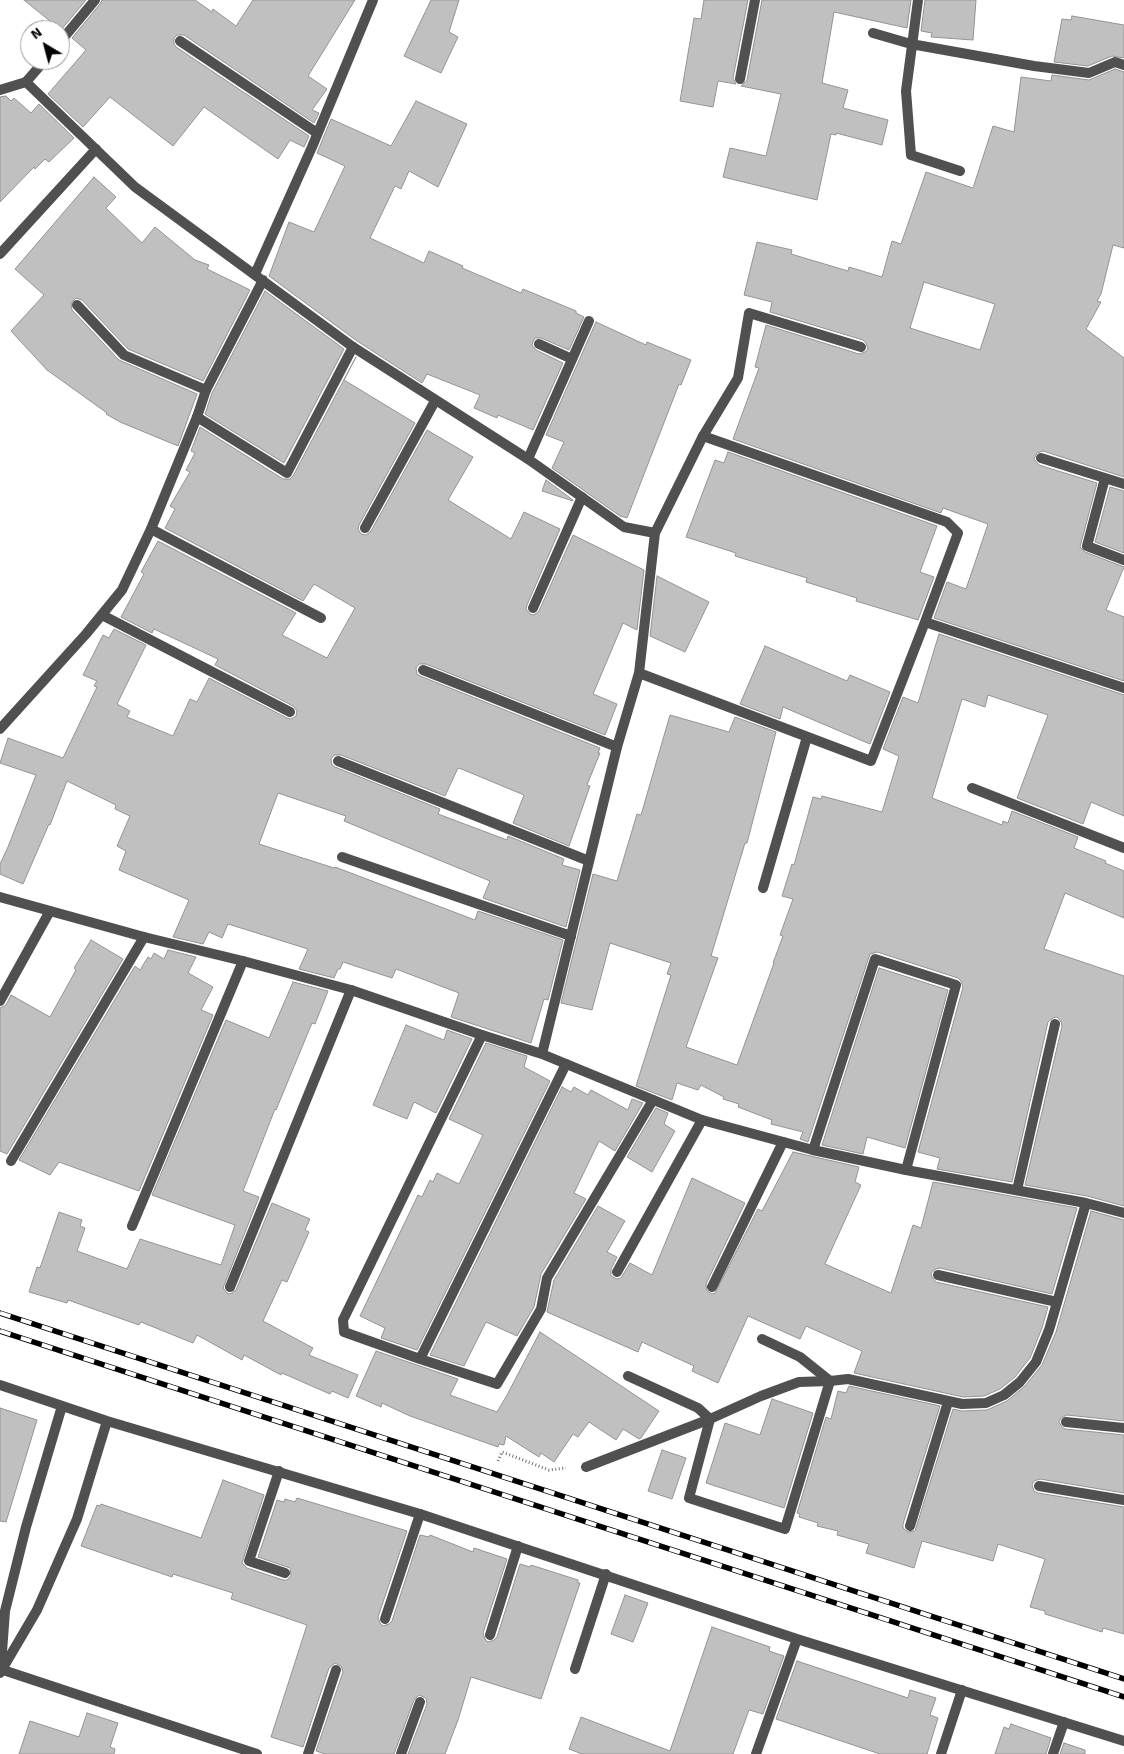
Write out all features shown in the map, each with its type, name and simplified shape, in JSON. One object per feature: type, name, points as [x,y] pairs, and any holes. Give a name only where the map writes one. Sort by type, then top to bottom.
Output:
[{"type":"street","points":[[70,30],[95,0]]},
{"type":"street","points":[[0,729],[122,590],[151,530],[206,390],[259,277],[372,0]]},
{"type":"street","points":[[740,80],[755,0]]},
{"type":"street","points":[[918,0],[906,91],[911,156],[960,171]]},
{"type":"street","points":[[873,33],[911,44],[1034,66],[1089,73],[1115,62],[1124,64]]},
{"type":"street","points":[[180,40],[317,133]]},
{"type":"street","points":[[0,90],[26,82],[36,70]]},
{"type":"street","points":[[26,82],[136,187],[353,347],[528,459],[624,527],[655,533]]},
{"type":"street","points":[[0,254],[96,149]]},
{"type":"street","points":[[78,305],[124,355],[206,390]]},
{"type":"street","points":[[542,1054],[617,748],[639,673],[655,533],[703,436],[738,378],[749,313],[861,347]]},
{"type":"street","points":[[528,459],[589,321]]},
{"type":"street","points":[[539,344],[572,359]]},
{"type":"street","points":[[197,417],[287,473],[353,347]]},
{"type":"street","points":[[366,528],[435,401]]},
{"type":"street","points":[[639,673],[871,761],[958,533],[947,522],[703,436]]},
{"type":"street","points":[[1040,458],[1124,484]]},
{"type":"street","points":[[1105,478],[1087,546],[1124,560]]},
{"type":"street","points":[[533,608],[582,497]]},
{"type":"street","points":[[151,530],[321,618]]},
{"type":"street","points":[[102,615],[290,712]]},
{"type":"street","points":[[925,622],[1124,688]]},
{"type":"street","points":[[423,670],[617,748]]},
{"type":"street","points":[[763,888],[807,737]]},
{"type":"street","points":[[338,761],[589,861]]},
{"type":"street","points":[[972,788],[1124,848]]},
{"type":"street","points":[[342,857],[571,936]]},
{"type":"street","points":[[0,897],[144,937],[351,990],[542,1054],[702,1120],[813,1150],[906,1170],[1086,1203],[1124,1213]]},
{"type":"street","points":[[0,1001],[50,911]]},
{"type":"street","points":[[11,1161],[144,937]]},
{"type":"street","points":[[813,1150],[874,958],[956,986],[906,1170]]},
{"type":"street","points":[[132,1226],[243,961]]},
{"type":"street","points":[[230,1287],[351,990]]},
{"type":"street","points":[[1017,1190],[1055,1024]]},
{"type":"street","points":[[482,1035],[343,1320],[344,1332],[497,1384],[541,1309],[547,1278],[652,1100]]},
{"type":"street","points":[[420,1359],[566,1064]]},
{"type":"street","points":[[617,1272],[702,1120]]},
{"type":"street","points":[[712,1287],[783,1142]]},
{"type":"street","points":[[586,1467],[799,1382],[848,1379],[962,1404],[986,1403],[1004,1395],[1020,1382],[1036,1362],[1049,1330],[1086,1203]]},
{"type":"street","points":[[938,1275],[1057,1302]]},
{"type":"street","points":[[762,1339],[800,1357],[830,1381]]},
{"type":"street","points":[[628,1376],[698,1408],[710,1419]]},
{"type":"street","points":[[710,1419],[689,1498],[785,1529],[830,1381]]},
{"type":"street","points":[[0,1385],[107,1421],[420,1514],[796,1638],[1124,1741]]},
{"type":"street","points":[[910,1526],[948,1402]]},
{"type":"street","points":[[0,1670],[5,1611],[26,1527],[62,1406]]},
{"type":"street","points":[[0,1670],[37,1610],[77,1519],[107,1421]]},
{"type":"street","points":[[1066,1422],[1124,1428]]},
{"type":"street","points":[[279,1471],[249,1561],[285,1572]]},
{"type":"street","points":[[1039,1486],[1124,1500]]},
{"type":"street","points":[[385,1619],[420,1514]]},
{"type":"street","points":[[490,1635],[518,1546]]},
{"type":"street","points":[[575,1670],[606,1574]]},
{"type":"street","points":[[756,1754],[796,1638]]},
{"type":"street","points":[[0,1670],[242,1752],[257,1754]]},
{"type":"street","points":[[308,1754],[336,1670]]},
{"type":"street","points":[[941,1754],[962,1690]]},
{"type":"street","points":[[401,1754],[420,1702]]},
{"type":"street","points":[[1053,1754],[1064,1722]]},
{"type":"path","points":[[498,1461],[502,1452],[549,1470],[586,1467]]},
{"type":"building","points":[[24,0],[86,0],[69,20],[49,20]]},
{"type":"building","points":[[102,0],[195,0],[212,12],[213,9],[236,26],[253,0],[355,0],[308,76],[327,89],[312,110],[319,113],[314,123],[184,35],[177,35],[174,38],[176,47],[309,136],[304,147],[290,140],[278,159],[204,107],[173,146],[110,97],[83,127],[48,94],[86,50],[72,38]]},
{"type":"building","points":[[431,0],[459,0],[449,32],[458,37],[441,73],[404,56]]},
{"type":"building","points":[[704,0],[748,0],[733,78],[736,84],[718,81],[713,107],[680,101],[694,18],[701,19]]},
{"type":"building","points":[[762,0],[911,0],[907,28],[834,12],[822,83],[848,90],[843,108],[888,120],[882,145],[836,133],[836,135],[831,134],[817,200],[723,177],[730,148],[766,156],[781,94],[741,86],[747,80]]},
{"type":"building","points":[[925,0],[976,0],[973,40],[931,37],[932,33],[921,31]]},
{"type":"building","points":[[1072,16],[1124,25],[1124,58],[1112,56],[1088,66],[1054,62],[1062,19],[1071,20]]},
{"type":"building","points":[[1115,69],[1124,72],[1124,248],[1113,245],[1101,294],[1097,301],[1101,302],[1086,329],[1124,358],[1124,477],[1043,451],[1037,453],[1034,459],[1039,465],[1097,483],[1080,547],[1085,552],[1124,567],[1106,610],[1124,617],[1124,681],[934,618],[947,582],[966,589],[988,524],[943,508],[941,513],[733,439],[759,368],[755,367],[766,325],[859,354],[868,349],[863,340],[770,312],[772,302],[744,295],[757,242],[792,250],[791,254],[848,271],[849,267],[882,277],[892,241],[901,244],[926,172],[973,188],[993,126],[1014,132],[1021,77],[1051,81],[1052,75],[1089,80]],"holes":[[[924,282],[995,304],[980,350],[910,328]]]},
{"type":"building","points":[[6,96],[11,101],[14,98],[31,113],[39,104],[74,138],[49,162],[45,159],[35,169],[34,167],[0,202],[0,97]]},
{"type":"building","points":[[416,101],[467,124],[438,187],[409,171],[401,189],[395,186],[370,238],[424,263],[429,251],[463,266],[462,268],[521,293],[523,289],[576,311],[576,313],[584,317],[569,350],[541,338],[535,338],[533,342],[532,345],[536,350],[563,363],[533,430],[498,415],[497,418],[474,408],[480,395],[427,374],[422,383],[357,341],[269,276],[289,222],[314,232],[345,166],[317,153],[331,119],[391,146]]},
{"type":"building","points":[[94,177],[116,197],[106,208],[142,243],[155,227],[195,260],[209,265],[207,269],[250,290],[203,381],[128,349],[82,300],[76,298],[71,303],[72,310],[119,360],[197,394],[178,446],[120,422],[106,414],[47,370],[11,331],[44,295],[15,269]]},
{"type":"building","points":[[265,291],[344,349],[284,463],[205,414],[212,393]]},
{"type":"building","points":[[596,322],[646,345],[647,342],[691,360],[681,385],[679,384],[627,518],[620,516],[552,468],[564,442],[546,435]]},
{"type":"building","points":[[356,357],[344,380],[415,423],[359,525],[358,529],[361,534],[366,535],[371,531],[427,430],[473,457],[448,500],[511,539],[524,512],[560,529],[527,605],[526,609],[530,614],[534,615],[539,611],[573,535],[644,570],[637,630],[623,623],[593,694],[617,704],[605,735],[426,664],[419,664],[416,668],[417,674],[420,676],[600,748],[598,753],[600,753],[587,785],[590,786],[569,846],[513,823],[524,795],[464,770],[458,768],[445,796],[341,755],[334,755],[331,759],[332,765],[335,767],[440,809],[438,814],[507,840],[508,836],[564,859],[562,865],[580,870],[566,927],[483,898],[490,881],[344,821],[346,816],[278,793],[259,844],[335,867],[475,920],[478,911],[563,940],[548,1000],[544,999],[531,1043],[451,1017],[459,993],[396,969],[392,978],[343,962],[334,978],[299,969],[308,949],[228,924],[222,938],[209,932],[203,944],[173,937],[189,900],[119,870],[126,851],[117,846],[130,816],[115,809],[116,805],[67,781],[50,825],[23,884],[0,874],[0,864],[36,775],[0,763],[8,738],[63,758],[97,687],[94,686],[97,681],[83,675],[103,635],[109,638],[114,629],[146,645],[117,704],[130,711],[127,717],[173,736],[190,699],[197,702],[209,678],[287,718],[291,719],[296,716],[297,711],[293,706],[215,665],[218,659],[154,629],[152,633],[121,617],[144,574],[141,572],[158,541],[296,613],[282,635],[327,658],[355,608],[314,584],[303,601],[165,528],[175,509],[170,506],[190,472],[186,470],[195,453],[191,451],[200,427],[283,479],[290,479]]},
{"type":"building","points":[[728,452],[937,526],[920,572],[934,577],[918,620],[856,601],[857,598],[806,582],[807,578],[735,556],[736,553],[686,537],[715,460],[724,463]]},
{"type":"building","points":[[546,480],[573,500],[573,501],[542,491]]},
{"type":"building","points":[[1110,487],[1124,491],[1124,553],[1095,542]]},
{"type":"building","points":[[657,576],[709,602],[685,652],[650,636]]},
{"type":"building","points":[[939,634],[1124,695],[1124,816],[1091,802],[1083,824],[1017,798],[1048,715],[988,695],[985,707],[962,699],[932,798],[1002,825],[1003,821],[1008,823],[1012,811],[1078,837],[1074,848],[1106,861],[1105,863],[1124,871],[1124,918],[1065,893],[1044,949],[1124,976],[1124,1206],[1087,1196],[1025,1185],[1062,1026],[1057,1017],[1048,1022],[1012,1182],[937,1169],[940,1158],[918,1152],[963,987],[958,978],[877,952],[870,954],[808,1142],[800,1139],[803,1132],[771,1124],[772,1120],[738,1107],[739,1104],[723,1099],[724,1097],[701,1085],[698,1090],[677,1083],[672,1100],[636,1086],[671,975],[667,974],[671,963],[610,943],[592,1010],[561,1003],[593,874],[617,881],[637,814],[641,815],[670,715],[729,732],[735,717],[776,732],[747,843],[745,843],[711,956],[718,958],[686,1047],[737,1065],[783,936],[780,935],[793,899],[782,896],[792,864],[794,865],[813,797],[821,799],[822,796],[882,812],[899,756],[883,749],[903,697],[918,703]]},
{"type":"building","points":[[765,646],[847,681],[850,675],[890,692],[870,744],[783,707],[780,719],[740,704]]},
{"type":"building","points":[[91,940],[123,959],[7,1154],[0,1151],[0,1008],[6,1005],[11,995],[50,1017],[76,970],[74,968]]},
{"type":"building","points":[[168,950],[196,957],[188,973],[213,987],[201,1010],[213,1015],[139,1191],[59,1162],[50,1175],[19,1160],[135,966],[140,970],[148,957],[151,959],[154,953],[164,959]]},
{"type":"building","points":[[879,968],[948,990],[905,1148],[867,1137],[863,1154],[822,1145]]},
{"type":"building","points":[[293,982],[328,991],[315,1024],[312,1023],[275,1109],[243,1191],[259,1197],[223,1288],[230,1294],[236,1290],[272,1203],[310,1219],[305,1230],[309,1232],[287,1282],[282,1280],[263,1321],[313,1348],[309,1355],[358,1375],[348,1398],[332,1391],[330,1394],[282,1373],[281,1375],[244,1355],[242,1360],[197,1335],[193,1343],[141,1322],[139,1325],[68,1300],[67,1303],[29,1292],[37,1267],[40,1268],[59,1212],[82,1220],[80,1226],[85,1228],[77,1251],[127,1269],[140,1239],[221,1265],[235,1225],[152,1195],[226,1020],[269,1038]]},
{"type":"building","points":[[406,1025],[444,1040],[447,1030],[472,1039],[436,1113],[414,1102],[407,1119],[373,1105]]},
{"type":"building","points":[[486,1043],[527,1056],[524,1067],[550,1081],[417,1350],[381,1338],[385,1328],[360,1316],[418,1195],[422,1197],[430,1180],[433,1182],[437,1173],[459,1184],[483,1135],[449,1119]]},
{"type":"building","points":[[562,1087],[571,1092],[574,1087],[588,1095],[591,1090],[628,1110],[632,1099],[643,1103],[615,1151],[599,1141],[574,1193],[586,1199],[541,1274],[534,1307],[517,1336],[486,1322],[464,1366],[430,1355]]},
{"type":"building","points":[[656,1108],[668,1113],[664,1124],[675,1131],[652,1172],[627,1157]]},
{"type":"building","points":[[793,1152],[859,1167],[855,1182],[861,1185],[825,1264],[891,1293],[913,1225],[921,1228],[933,1182],[1077,1208],[1052,1294],[940,1268],[931,1273],[936,1282],[1048,1307],[1030,1358],[1015,1377],[1000,1389],[984,1396],[963,1397],[854,1373],[862,1351],[806,1326],[800,1339],[748,1316],[718,1383],[692,1371],[694,1366],[642,1342],[638,1352],[547,1312],[554,1280],[598,1206],[625,1221],[607,1252],[617,1257],[611,1269],[611,1276],[617,1279],[621,1278],[630,1263],[652,1275],[692,1178],[745,1203],[706,1284],[707,1291],[712,1294],[715,1293],[758,1209],[762,1211]]},
{"type":"building","points":[[1091,1211],[1124,1220],[1124,1421],[1067,1415],[1061,1418],[1059,1422],[1065,1429],[1124,1435],[1124,1493],[1040,1479],[1034,1481],[1032,1485],[1034,1491],[1038,1493],[1124,1507],[1124,1634],[1103,1628],[1102,1632],[1045,1614],[1045,1611],[1030,1607],[1045,1559],[998,1544],[993,1561],[922,1541],[914,1568],[866,1553],[869,1544],[837,1535],[838,1531],[817,1526],[818,1523],[799,1517],[800,1514],[797,1513],[826,1417],[831,1419],[838,1391],[846,1393],[849,1386],[940,1406],[903,1524],[903,1528],[908,1532],[915,1531],[953,1409],[962,1411],[987,1410],[1007,1401],[1025,1386],[1042,1365],[1056,1332]]},
{"type":"building","points":[[540,1332],[659,1411],[641,1438],[639,1439],[623,1429],[616,1440],[589,1422],[578,1437],[573,1434],[554,1462],[541,1453],[539,1457],[506,1436],[504,1445],[499,1444],[498,1447],[410,1416],[382,1403],[381,1407],[356,1396],[376,1351],[458,1379],[450,1395],[497,1412]]},
{"type":"building","points":[[772,1399],[813,1413],[784,1508],[706,1483],[725,1423],[760,1435]]},
{"type":"building","points":[[0,1408],[37,1420],[6,1522],[0,1521]]},
{"type":"building","points":[[662,1450],[686,1458],[672,1499],[648,1491]]},
{"type":"building","points":[[223,1480],[264,1495],[242,1563],[247,1568],[283,1580],[287,1580],[291,1576],[290,1568],[258,1557],[277,1500],[284,1502],[285,1499],[295,1502],[297,1498],[407,1531],[378,1617],[383,1626],[392,1621],[420,1535],[429,1537],[430,1535],[473,1552],[474,1548],[507,1559],[483,1633],[488,1642],[497,1637],[520,1564],[530,1567],[531,1565],[578,1580],[578,1583],[580,1583],[541,1699],[471,1677],[445,1754],[408,1754],[427,1704],[426,1698],[419,1695],[414,1700],[394,1754],[325,1754],[316,1751],[343,1672],[341,1666],[335,1663],[329,1668],[303,1747],[271,1737],[307,1625],[231,1599],[233,1593],[173,1574],[172,1577],[81,1546],[97,1505],[100,1506],[101,1504],[201,1538]]},
{"type":"building","points":[[625,1595],[648,1603],[633,1642],[611,1634]]},
{"type":"building","points":[[712,1627],[770,1647],[769,1651],[784,1656],[763,1714],[749,1710],[733,1754],[582,1754],[569,1749],[581,1717],[670,1751]]},
{"type":"building","points":[[797,1661],[908,1698],[910,1690],[936,1698],[930,1715],[938,1718],[927,1754],[880,1754],[776,1719]]},
{"type":"building","points":[[87,1713],[118,1723],[110,1747],[115,1749],[114,1754],[19,1754],[30,1721],[79,1737]]},
{"type":"building","points":[[1011,1724],[1051,1738],[1046,1754],[995,1754],[1004,1727],[1009,1729]]},
{"type":"building","points":[[1064,1743],[1085,1750],[1085,1754],[1060,1754]]},
{"type":"railway","points":[[0,1313],[1124,1679]]},
{"type":"railway","points":[[0,1331],[1124,1697]]}]
